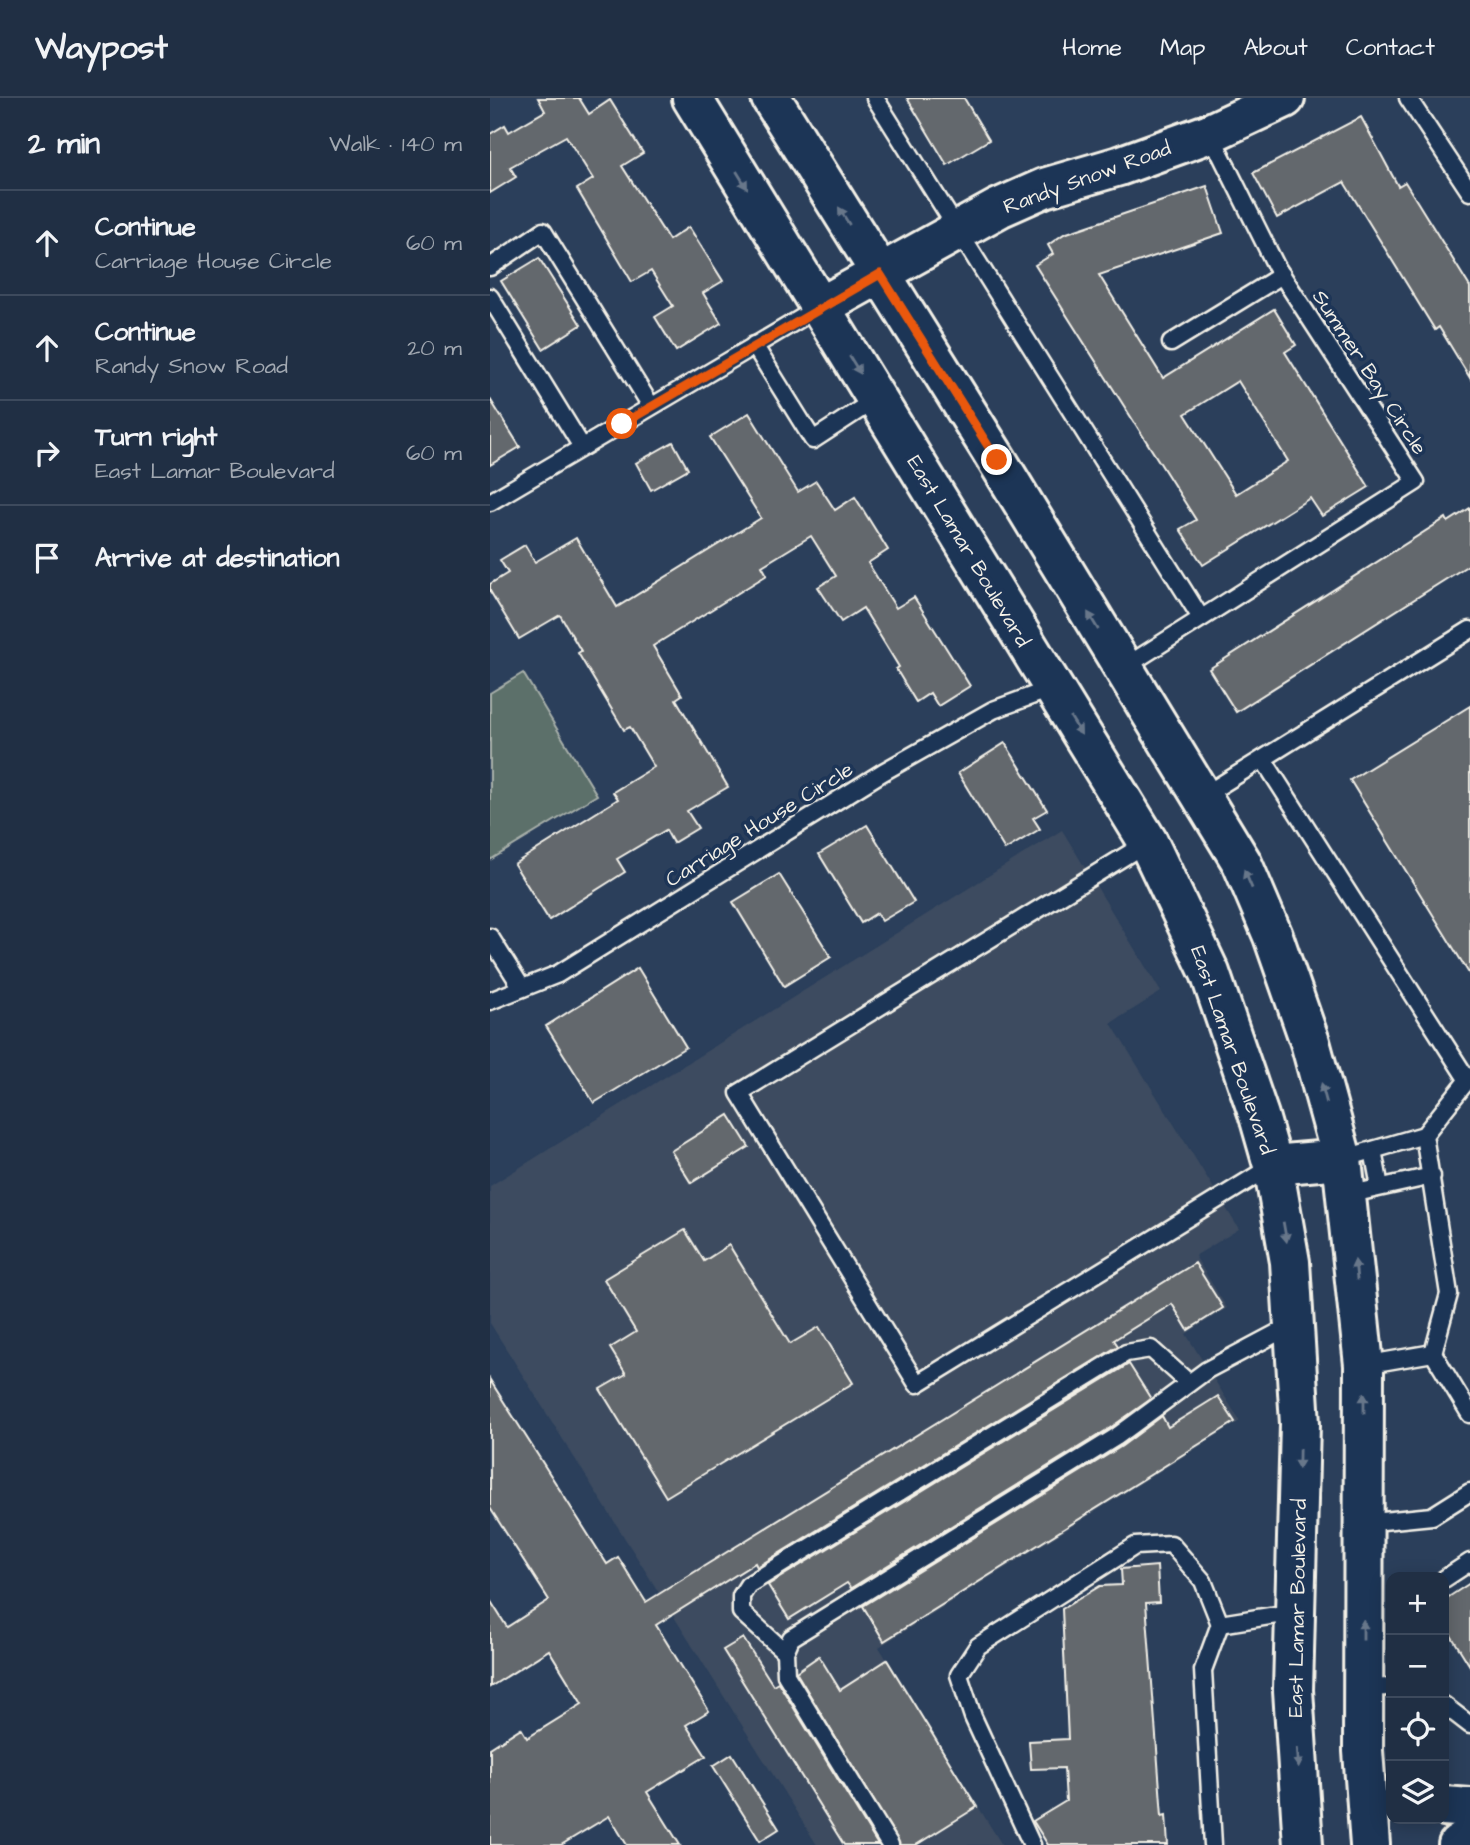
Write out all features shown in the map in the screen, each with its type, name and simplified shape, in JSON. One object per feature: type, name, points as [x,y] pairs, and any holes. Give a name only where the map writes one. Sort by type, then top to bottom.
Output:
[{"type":"main road","name":"East Lamar Boulevard","points":[[692,98],[1148,842],[1210,973],[1273,1165],[1290,1262],[1300,1424],[1293,1690],[1303,1845]]},
{"type":"main road","points":[[771,98],[1242,863],[1273,936],[1360,1173],[1364,1365],[1363,1523],[1377,1688],[1363,1751],[1370,1845]]},
{"type":"main road","name":"Randy Snow Road","points":[[820,307],[957,229],[1044,188],[1119,166],[1210,133],[1241,108],[1285,98]]},
{"type":"main road","points":[[1273,1165],[1360,1173]]},
{"type":"main road","points":[[1363,1751],[1386,1772]]},
{"type":"main road","points":[[1449,1806],[1470,1808]]},
{"type":"main road","points":[[1458,1845],[1470,1838]]},
{"type":"lane","points":[[875,98],[1201,618]]},
{"type":"lane","points":[[1408,98],[1470,192]]},
{"type":"lane","name":"Summer Bay Circle","points":[[1122,669],[1416,482],[1282,275],[1210,133]]},
{"type":"lane","points":[[490,267],[542,231],[651,406]]},
{"type":"lane","points":[[1171,343],[1282,275]]},
{"type":"lane","points":[[490,297],[582,447]]},
{"type":"lane","points":[[490,502],[820,307]]},
{"type":"lane","points":[[754,345],[813,440],[877,399]]},
{"type":"lane","points":[[1203,796],[1470,630]]},
{"type":"lane","name":"Carriage House Circle","points":[[490,1000],[558,974],[883,772],[993,710],[1053,688]]},
{"type":"lane","points":[[1263,759],[1468,1078],[1424,1135],[1360,1173]]},
{"type":"lane","points":[[1148,842],[739,1093],[917,1384],[1273,1165]]},
{"type":"lane","points":[[490,937],[522,988]]},
{"type":"lane","points":[[1424,1135],[1449,1294],[1433,1353],[1470,1414]]},
{"type":"lane","points":[[1360,1173],[1432,1176]]},
{"type":"lane","points":[[890,1845],[786,1675],[785,1652],[791,1638],[1116,1437],[1207,1370],[1294,1324]]},
{"type":"lane","points":[[785,1652],[741,1612],[741,1596],[748,1585],[1126,1353],[1151,1349],[1189,1383]]},
{"type":"lane","points":[[1364,1365],[1433,1353]]},
{"type":"lane","points":[[1363,1523],[1432,1516],[1470,1492]]},
{"type":"lane","points":[[1032,1845],[973,1717],[959,1675],[978,1646],[1135,1546],[1171,1544],[1203,1581],[1220,1624],[1203,1670],[1213,1845]]},
{"type":"lane","points":[[1449,1576],[1470,1562]]},
{"type":"lane","points":[[1220,1624],[1295,1612]]},
{"type":"lane","points":[[1449,1708],[1469,1720]]},
{"type":"shaded area","points":[[1062,830],[1161,992],[1111,1023],[1239,1229],[1195,1256],[1227,1308],[1186,1334],[1240,1421],[879,1647],[1002,1845],[817,1845],[490,1323],[490,1186]]},
{"type":"green space","points":[[523,673],[597,795],[490,860],[490,693]]},
{"type":"building","points":[[538,98],[579,98],[589,114],[610,100],[643,153],[622,166],[669,240],[689,227],[723,281],[703,293],[721,323],[676,351],[655,317],[673,306],[651,271],[632,282],[577,189],[593,179],[566,136],[510,167],[516,177],[490,193],[490,134],[505,125],[509,132],[545,111]]},
{"type":"building","points":[[907,98],[964,98],[989,140],[947,165]]},
{"type":"building","points":[[1361,117],[1398,186],[1405,182],[1470,287],[1470,378],[1439,327],[1435,330],[1344,182],[1277,218],[1253,173]]},
{"type":"building","points":[[1207,186],[1223,233],[1099,275],[1163,378],[1274,309],[1296,345],[1285,352],[1369,487],[1322,516],[1310,498],[1203,565],[1180,529],[1196,520],[1035,265],[1053,254],[1048,245],[1064,234]],"holes":[[[1238,381],[1288,461],[1236,494],[1185,414]]]},
{"type":"building","points":[[539,258],[581,325],[543,349],[501,281]]},
{"type":"building","points":[[490,399],[520,447],[490,465]]},
{"type":"building","points":[[749,413],[798,492],[816,481],[835,510],[855,497],[888,550],[868,563],[896,608],[914,597],[970,686],[938,706],[930,693],[916,702],[896,669],[899,667],[863,608],[841,622],[818,587],[836,576],[811,536],[762,566],[767,575],[653,646],[682,695],[676,699],[728,787],[687,811],[698,828],[673,843],[666,830],[617,859],[625,872],[549,920],[514,864],[618,799],[613,792],[654,767],[630,727],[624,730],[578,653],[581,651],[560,615],[519,639],[490,591],[490,584],[508,573],[500,560],[525,545],[535,562],[576,538],[617,607],[761,518],[710,437]]},
{"type":"building","points":[[673,442],[688,469],[651,490],[636,463]]},
{"type":"building","points":[[1470,508],[1470,564],[1236,712],[1209,669],[1446,518],[1448,522]]},
{"type":"building","points":[[1470,706],[1470,975],[1350,780]]},
{"type":"building","points":[[1005,743],[1047,810],[1033,818],[1040,829],[1005,850],[958,773]]},
{"type":"building","points":[[867,825],[914,902],[882,921],[877,913],[861,923],[819,854]]},
{"type":"building","points":[[779,874],[831,957],[784,986],[733,902]]},
{"type":"building","points":[[638,968],[686,1047],[594,1103],[546,1026]]},
{"type":"building","points":[[729,1115],[749,1147],[691,1183],[671,1151]]},
{"type":"building","points":[[685,1230],[704,1261],[729,1245],[790,1344],[819,1327],[853,1383],[666,1497],[600,1389],[626,1374],[610,1348],[636,1332],[604,1279]]},
{"type":"building","points":[[1195,1263],[1223,1308],[1188,1330],[1172,1304],[1114,1340],[1118,1346],[757,1567],[755,1563],[656,1625],[709,1711],[686,1725],[706,1756],[647,1792],[680,1845],[627,1845],[609,1816],[561,1845],[490,1845],[490,1748],[521,1728],[527,1738],[582,1704],[549,1650],[490,1687],[490,1600],[507,1627],[549,1600],[490,1508],[490,1380],[607,1564],[618,1557],[646,1602]]},
{"type":"building","points":[[1129,1364],[1151,1399],[1110,1428],[851,1588],[847,1583],[789,1619],[768,1585]]},
{"type":"building","points":[[1218,1396],[1235,1422],[884,1641],[863,1606],[1122,1446],[1162,1416],[1168,1427]]},
{"type":"building","points":[[1157,1566],[1159,1602],[1146,1603],[1162,1816],[1166,1815],[1168,1845],[1048,1845],[1033,1821],[1066,1801],[1064,1768],[1031,1769],[1029,1741],[1068,1739],[1062,1609],[1100,1586],[1122,1585],[1121,1569]]},
{"type":"building","points":[[1470,1583],[1470,1666],[1449,1632],[1449,1597]]},
{"type":"building","points":[[743,1638],[773,1685],[778,1682],[878,1845],[844,1845],[723,1650]]},
{"type":"building","points":[[819,1656],[840,1690],[887,1660],[977,1807],[916,1845],[900,1845],[796,1672]]},
{"type":"building","points":[[732,1754],[779,1829],[760,1841],[713,1766]]},
{"type":"route","points":[[622,424],[880,274],[997,460]]}]
